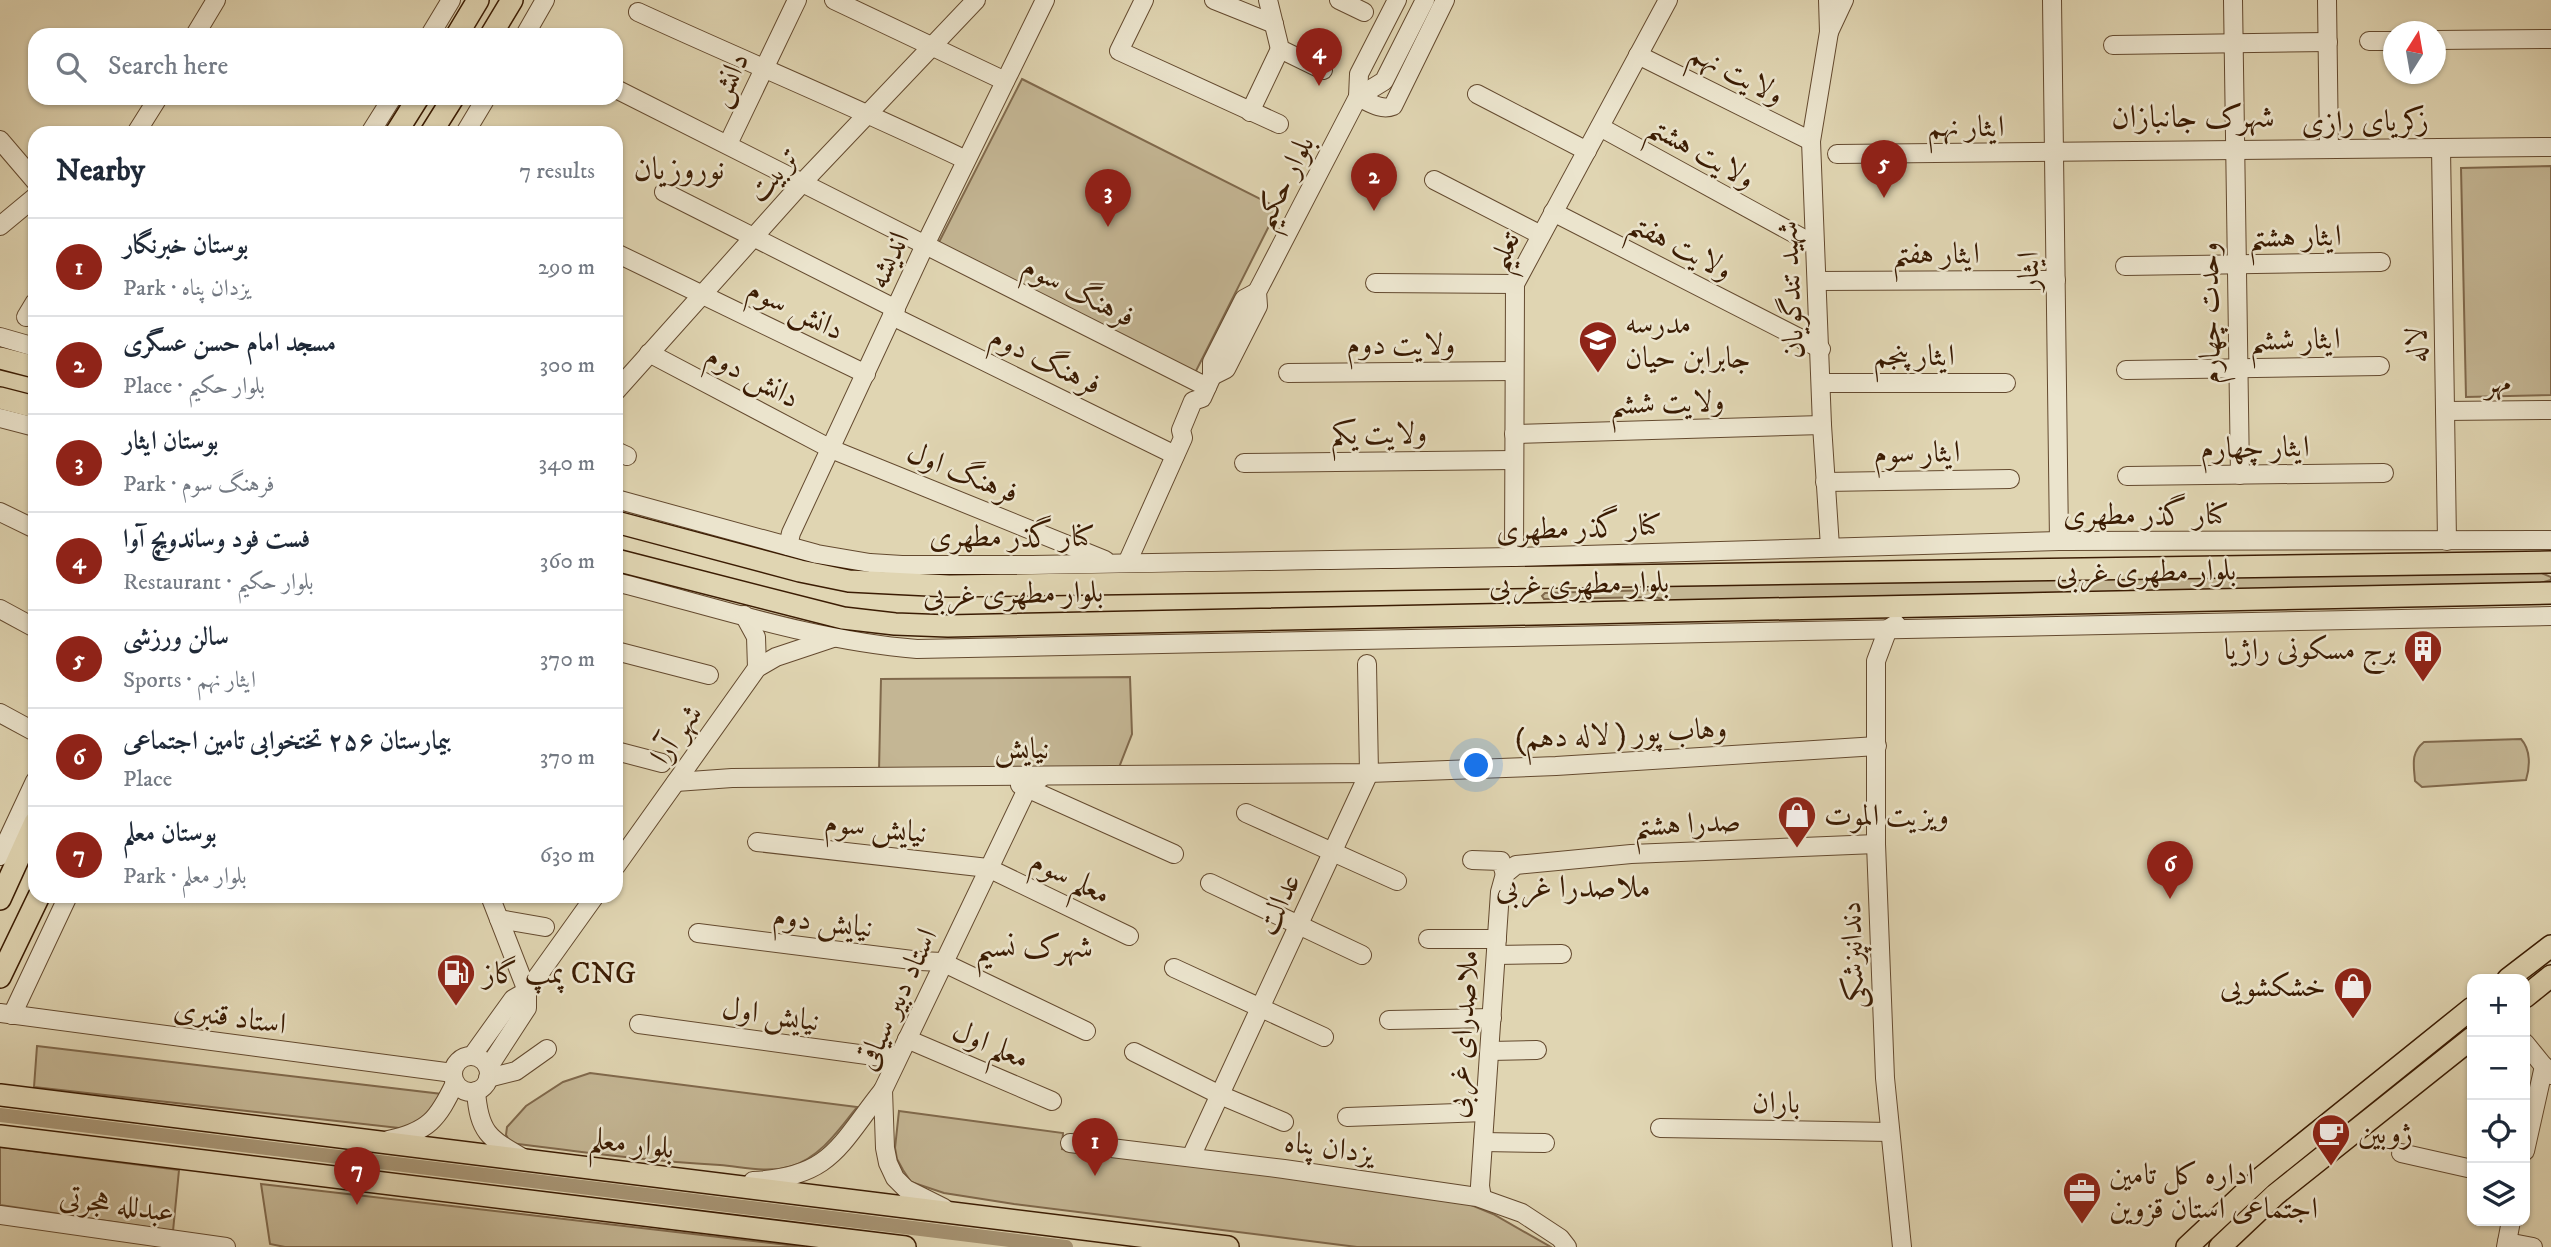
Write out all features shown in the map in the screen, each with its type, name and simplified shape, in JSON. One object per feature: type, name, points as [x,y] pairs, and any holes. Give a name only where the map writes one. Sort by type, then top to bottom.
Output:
[{"type":"main road","points":[[461,28],[478,0]]},
{"type":"main road","points":[[495,28],[512,0]]},
{"type":"main road","points":[[400,126],[414,105]]},
{"type":"main road","points":[[435,126],[449,105]]},
{"type":"main road","points":[[4,345],[28,362]]},
{"type":"main road","points":[[0,398],[28,405]]},
{"type":"main road","name":"بلوار مطهری غربی","points":[[623,524],[800,571],[849,581],[898,585],[1000,586],[2551,562]]},
{"type":"main road","name":"بلوار مطهری غربی","points":[[623,562],[791,606],[844,618],[895,624],[962,625],[2551,593]]},
{"type":"main road","points":[[1491,578],[1499,593],[1493,614]]},
{"type":"main road","points":[[1542,578],[1534,585],[1532,595],[1534,606],[1542,613]]},
{"type":"main road","points":[[0,899],[17,820]]},
{"type":"main road","points":[[0,977],[37,903]]},
{"type":"main road","points":[[2515,974],[2551,946]]},
{"type":"main road","points":[[2530,993],[2551,976]]},
{"type":"main road","points":[[2187,1247],[2262,1177],[2467,1012]]},
{"type":"main road","points":[[2220,1247],[2275,1195],[2467,1042]]},
{"type":"main road","points":[[0,1078],[28,1098]]},
{"type":"main road","name":"بلوار معلم","points":[[0,1095],[1228,1247]]},
{"type":"main road","points":[[0,1136],[905,1247]]},
{"type":"street","points":[[434,28],[452,0]]},
{"type":"street","points":[[529,28],[545,0]]},
{"type":"street","name":"دانش","points":[[727,144],[797,0]]},
{"type":"street","points":[[834,0],[1005,81]]},
{"type":"street","name":"تربیت","points":[[623,383],[803,182],[976,0]]},
{"type":"street","name":"اندیشه","points":[[789,546],[792,533],[925,245],[1045,0]]},
{"type":"street","points":[[1144,0],[1119,51],[1279,124]]},
{"type":"street","points":[[1214,0],[1274,24]]},
{"type":"street","points":[[1250,112],[1280,49],[1268,0]]},
{"type":"street","points":[[1339,0],[1364,12]]},
{"type":"street","name":"بلوار حکیم","points":[[1119,563],[1183,438],[1191,434],[1204,407],[1212,362],[1244,299],[1257,292],[1358,97],[1359,74],[1397,0]]},
{"type":"street","name":"بلوار حکیم","points":[[1358,97],[1384,81],[1425,0]]},
{"type":"street","points":[[1358,97],[1386,109],[1393,106],[1445,0]]},
{"type":"street","name":"تعلیم","points":[[1514,557],[1515,284],[1668,0]]},
{"type":"street","name":"شهید تندگویان","points":[[1828,0],[1829,32],[1811,141],[1822,425],[1830,547]]},
{"type":"street","name":"شهید تندگویان","points":[[1829,32],[1844,0]]},
{"type":"street","name":"ایثار","points":[[2052,0],[2059,541]]},
{"type":"street","name":"وحدت چهارم","points":[[2233,0],[2240,475]]},
{"type":"street","points":[[2327,0],[2329,149]]},
{"type":"street","points":[[198,28],[208,4]]},
{"type":"street","points":[[638,12],[763,70],[868,113],[967,160]]},
{"type":"street","points":[[2446,40],[2551,38]]},
{"type":"street","points":[[2368,41],[2383,41]]},
{"type":"street","points":[[2113,45],[2328,42]]},
{"type":"street","points":[[1280,49],[1323,70]]},
{"type":"street","name":"ولایت نهم","points":[[1638,55],[1811,141]]},
{"type":"street","name":"فرهنگ سوم","points":[[623,92],[1207,387]]},
{"type":"street","points":[[1477,94],[1587,150]]},
{"type":"street","points":[[140,126],[154,105]]},
{"type":"street","points":[[374,126],[388,105]]},
{"type":"street","points":[[469,126],[482,105]]},
{"type":"street","name":"ولایت هشتم","points":[[1600,127],[1815,245]]},
{"type":"street","points":[[0,140],[28,173]]},
{"type":"street","name":"زکریای رازی","points":[[2054,153],[2551,147]]},
{"type":"street","name":"لاله","points":[[2441,148],[2447,541]]},
{"type":"street","name":"ایثار نهم","points":[[1838,155],[2054,153]]},
{"type":"street","points":[[1434,180],[1541,235]]},
{"type":"street","name":"فرهنگ دوم","points":[[664,191],[894,313],[1175,455]]},
{"type":"street","points":[[0,226],[28,203]]},
{"type":"street","name":"ولایت هفتم","points":[[1553,212],[1821,349]]},
{"type":"street","name":"دانش سوم","points":[[623,256],[866,374]]},
{"type":"street","name":"ایثار هشتم","points":[[2125,266],[2381,262]]},
{"type":"street","name":"ایثار هفتم","points":[[1817,282],[2056,280]]},
{"type":"street","points":[[1375,283],[1515,284]]},
{"type":"street","points":[[0,325],[4,345],[28,346]]},
{"type":"street","name":"دانش دوم","points":[[649,353],[831,449]]},
{"type":"street","name":"ایثار ششم","points":[[2126,370],[2379,366]]},
{"type":"street","name":"ولایت دوم","points":[[1288,373],[1514,371]]},
{"type":"street","name":"ایثار پنجم","points":[[1822,383],[2006,383]]},
{"type":"street","name":"مهر","points":[[2445,411],[2551,410]]},
{"type":"street","points":[[0,418],[28,425]]},
{"type":"street","name":"ولایت ششم","points":[[1514,434],[1822,425]]},
{"type":"street","name":"فرهنگ اول","points":[[831,449],[1119,563]]},
{"type":"street","name":"ولایت یکم","points":[[1244,463],[1514,460]]},
{"type":"street","name":"ایثار چهارم","points":[[2127,476],[2384,473]]},
{"type":"street","name":"ایثار سوم","points":[[1825,482],[2010,479]]},
{"type":"street","name":"کنار گذر مطهری","points":[[623,501],[817,554],[870,563],[1032,565],[1514,557],[2059,541],[2551,541]]},
{"type":"street","points":[[0,512],[28,525]]},
{"type":"street","points":[[2171,542],[2200,568],[2223,541]]},
{"type":"street","points":[[1712,551],[1747,575],[1770,549]]},
{"type":"street","points":[[1273,561],[1322,581]]},
{"type":"street","points":[[1000,586],[1032,565]]},
{"type":"street","points":[[623,584],[835,637],[917,649],[2551,616]]},
{"type":"street","points":[[1888,629],[1924,605]]},
{"type":"street","points":[[0,609],[28,624]]},
{"type":"street","points":[[1711,633],[1738,609],[1769,632]]},
{"type":"street","points":[[744,615],[756,637],[757,668],[776,657],[835,637]]},
{"type":"street","points":[[1254,643],[1297,618]]},
{"type":"street","name":"دندانپزشکی","points":[[1888,629],[1876,661],[1876,844],[1881,1004],[1902,1247]]},
{"type":"street","points":[[1858,631],[1876,661]]},
{"type":"street","points":[[1340,641],[1367,664],[1391,640]]},
{"type":"street","points":[[623,653],[709,675]]},
{"type":"street","name":"عدالت","points":[[1191,1157],[1369,773],[1367,664]]},
{"type":"street","name":"شهر آرا","points":[[623,856],[757,668]]},
{"type":"street","points":[[0,713],[28,728]]},
{"type":"street","name":"وهاب پور ( لاله دهم)","points":[[1369,773],[1556,766],[1877,746]]},
{"type":"street","points":[[623,753],[662,762]]},
{"type":"street","name":"نيايش","points":[[676,782],[732,778],[1369,773]]},
{"type":"street","points":[[1027,789],[1043,776]]},
{"type":"street","points":[[1006,777],[1027,789],[1174,853]]},
{"type":"street","name":"استاد دبیر سیاقی","points":[[953,1213],[906,1189],[895,1178],[885,1148],[883,1090],[1027,789]]},
{"type":"street","points":[[0,856],[28,796]]},
{"type":"street","points":[[1246,813],[1397,881]]},
{"type":"street","name":"نیایش سوم","points":[[757,842],[988,868]]},
{"type":"street","name":"صدرا هشتم","points":[[1505,874],[1516,865],[1631,854],[1876,844]]},
{"type":"street","points":[[1472,860],[1501,861],[1505,874]]},
{"type":"street","name":"معلم سوم","points":[[988,868],[1129,936]]},
{"type":"street","name":"ملاصدرای غربی","points":[[1482,1198],[1480,1186],[1500,892],[1505,874]]},
{"type":"street","points":[[1210,883],[1362,955]]},
{"type":"street","points":[[6,1014],[64,903]]},
{"type":"street","points":[[484,1079],[527,1008],[527,991],[493,903]]},
{"type":"street","points":[[382,1142],[410,1136],[434,1121],[454,1078],[457,1063],[472,1056],[513,999],[527,991],[590,903]]},
{"type":"street","points":[[499,919],[545,927]]},
{"type":"street","name":"نیایش دوم","points":[[698,933],[942,962]]},
{"type":"street","points":[[1428,939],[1562,954]]},
{"type":"street","points":[[942,962],[1086,1031]]},
{"type":"street","points":[[1174,968],[1324,1037]]},
{"type":"street","name":"استاد قنبری","points":[[6,1014],[454,1078]]},
{"type":"street","points":[[1390,1020],[1492,1018]]},
{"type":"street","name":"نیایش اول","points":[[639,1024],[896,1059]]},
{"type":"street","name":"معلم اول","points":[[907,1039],[1052,1101]]},
{"type":"street","points":[[454,1078],[464,1090],[484,1079],[516,1071],[547,1049]]},
{"type":"street","points":[[2530,1049],[2547,1071],[2530,1134]]},
{"type":"street","points":[[1490,1051],[1537,1050]]},
{"type":"street","points":[[1134,1052],[1220,1095],[1284,1122]]},
{"type":"street","points":[[472,1056],[482,1060],[484,1079],[477,1114],[485,1132],[526,1160]]},
{"type":"street","points":[[723,1184],[775,1180],[813,1169],[843,1145],[883,1090]]},
{"type":"street","points":[[1348,1117],[1485,1112]]},
{"type":"street","name":"باران","points":[[1660,1128],[1891,1132]]},
{"type":"street","points":[[1483,1142],[1545,1143]]},
{"type":"street","name":"یزدان پناه","points":[[1070,1143],[1298,1171],[1482,1198],[1522,1213],[1560,1238],[1567,1247]]},
{"type":"street","points":[[2401,1153],[2467,1168]]},
{"type":"street","name":"عبدلله هجرتی","points":[[0,1216],[226,1247]]},
{"type":"street","points":[[2510,1226],[2506,1245],[2533,1247]]},
{"type":"shaded area","points":[[1022,79],[1278,208],[1194,375],[937,246]]},
{"type":"shaded area","points":[[2551,166],[2551,395],[2466,397],[2461,168]]},
{"type":"shaded area","points":[[2539,572],[2551,577],[2551,580],[2536,584],[1678,603],[1655,597],[1544,599],[1542,596],[1545,593],[1654,590],[1677,583]]},
{"type":"shaded area","points":[[1130,677],[1132,734],[1118,770],[879,771],[881,679]]},
{"type":"shaded area","points":[[2521,739],[2527,748],[2529,759],[2526,780],[2422,787],[2415,781],[2415,755],[2424,742]]},
{"type":"shaded area","points":[[37,1046],[442,1094],[447,1103],[408,1129],[34,1087]]},
{"type":"shaded area","points":[[590,1073],[857,1107],[819,1151],[800,1163],[772,1170],[642,1159],[511,1143],[506,1135],[507,1127],[526,1106],[563,1082]]},
{"type":"shaded area","points":[[899,1111],[1063,1133],[1062,1149],[1464,1202],[1493,1214],[1551,1247],[1357,1247],[944,1193],[911,1182],[903,1170],[895,1148]]},
{"type":"shaded area","points":[[0,1147],[179,1170],[173,1231],[0,1205]]},
{"type":"shaded area","points":[[261,1184],[805,1247],[285,1247],[270,1244]]},
{"type":"waterway","points":[[0,1115],[1066,1247]]},
{"type":"place","name":"فست فود وساندویچ آوا","points":[[1319,86]]},
{"type":"place","name":"سالن ورزشی","points":[[1884,198]]},
{"type":"place","name":"مسجد امام حسن عسگری","points":[[1374,211]]},
{"type":"place","name":"بوستان ایثار","points":[[1108,227]]},
{"type":"place","name":"مدرسه جابرابن حیان","points":[[1598,374]]},
{"type":"place","name":"برج مسکونی راژیا","points":[[2423,683]]},
{"type":"place","name":"ویزیت الموت","points":[[1797,849]]},
{"type":"place","name":"بیمارستان ۲۵۶ تختخوابی تامین اجتماعی","points":[[2170,899]]},
{"type":"place","name":"پمپ گاز CNG","points":[[456,1007]]},
{"type":"place","name":"خشکشویی","points":[[2353,1020]]},
{"type":"place","name":"ژوبین","points":[[2331,1167]]},
{"type":"place","name":"بوستان خبرنگار","points":[[1095,1176]]},
{"type":"place","name":"بوستان معلم","points":[[357,1205]]},
{"type":"place","name":"اداره کل تامین اجتماعی استان قزوین","points":[[2082,1225]]},
{"type":"district","name":"شهرک جانبازان","points":[[2193,116]]},
{"type":"district","name":"نوروزیان","points":[[679,168]]},
{"type":"district","name":"ملاصدرا غربی","points":[[1573,886]]},
{"type":"district","name":"شهرک نسیم","points":[[1034,946]]}]
